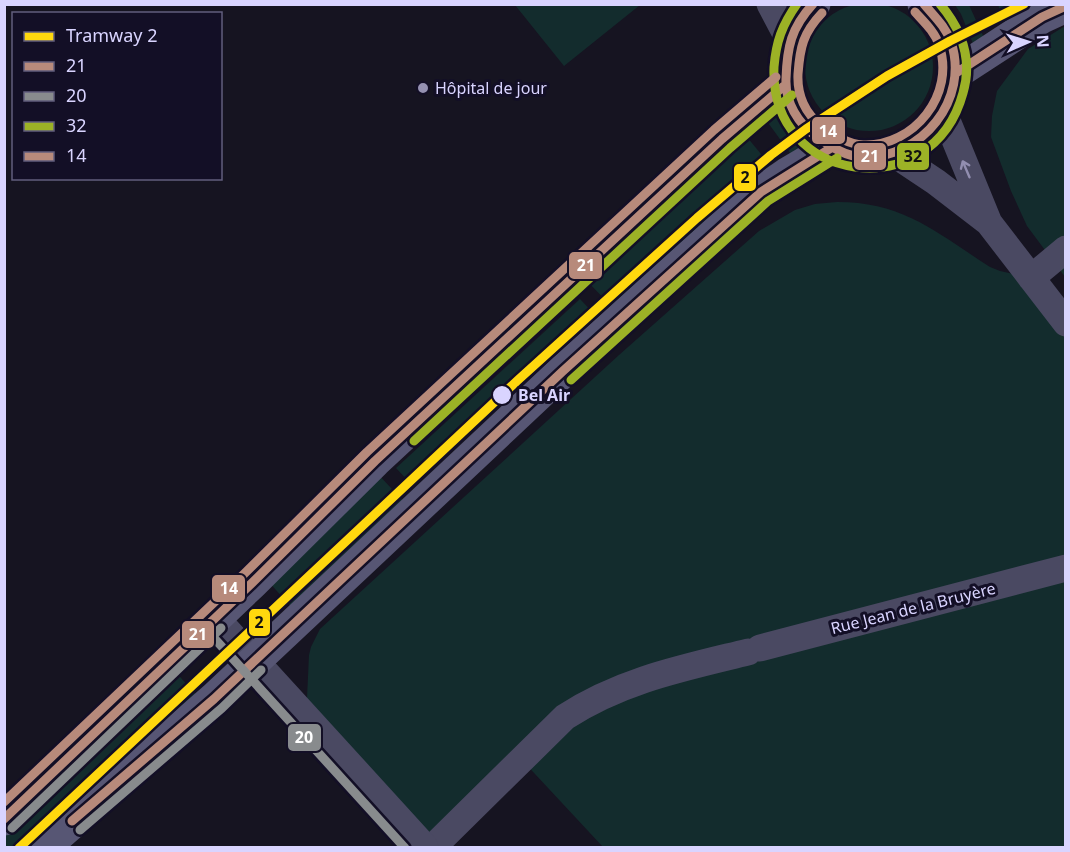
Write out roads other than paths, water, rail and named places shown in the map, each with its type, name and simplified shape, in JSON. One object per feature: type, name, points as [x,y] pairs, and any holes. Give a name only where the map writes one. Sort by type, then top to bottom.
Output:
[{"type":"main road","points":[[814,4],[789,40],[784,86],[794,113],[806,129],[831,148],[862,157],[894,154],[923,138],[944,113],[953,94],[956,73],[952,44],[944,27],[924,4]]},
{"type":"main road","points":[[956,73],[1042,17],[1065,6]]},
{"type":"main road","points":[[4,819],[390,447],[722,139],[784,86]]},
{"type":"main road","points":[[44,848],[214,699],[555,379],[761,192],[831,148]]},
{"type":"street","points":[[770,4],[789,40]]},
{"type":"street","points":[[944,113],[989,223]]},
{"type":"street","points":[[894,154],[936,182],[989,223],[1065,323]]},
{"type":"street","points":[[1031,278],[1065,249]]},
{"type":"street","name":"Rue Jean de la Bruyère","points":[[432,848],[565,717],[604,694],[653,675],[1065,568]]},
{"type":"street","points":[[213,619],[422,848]]},
{"type":"tram line","name":"2","points":[[19,848],[518,380],[697,218],[771,155],[887,76],[1024,4]]},
{"type":"place","name":"Hôpital de jour","points":[[423,88]]},
{"type":"place","name":"Bel Air","points":[[502,395]]}]
